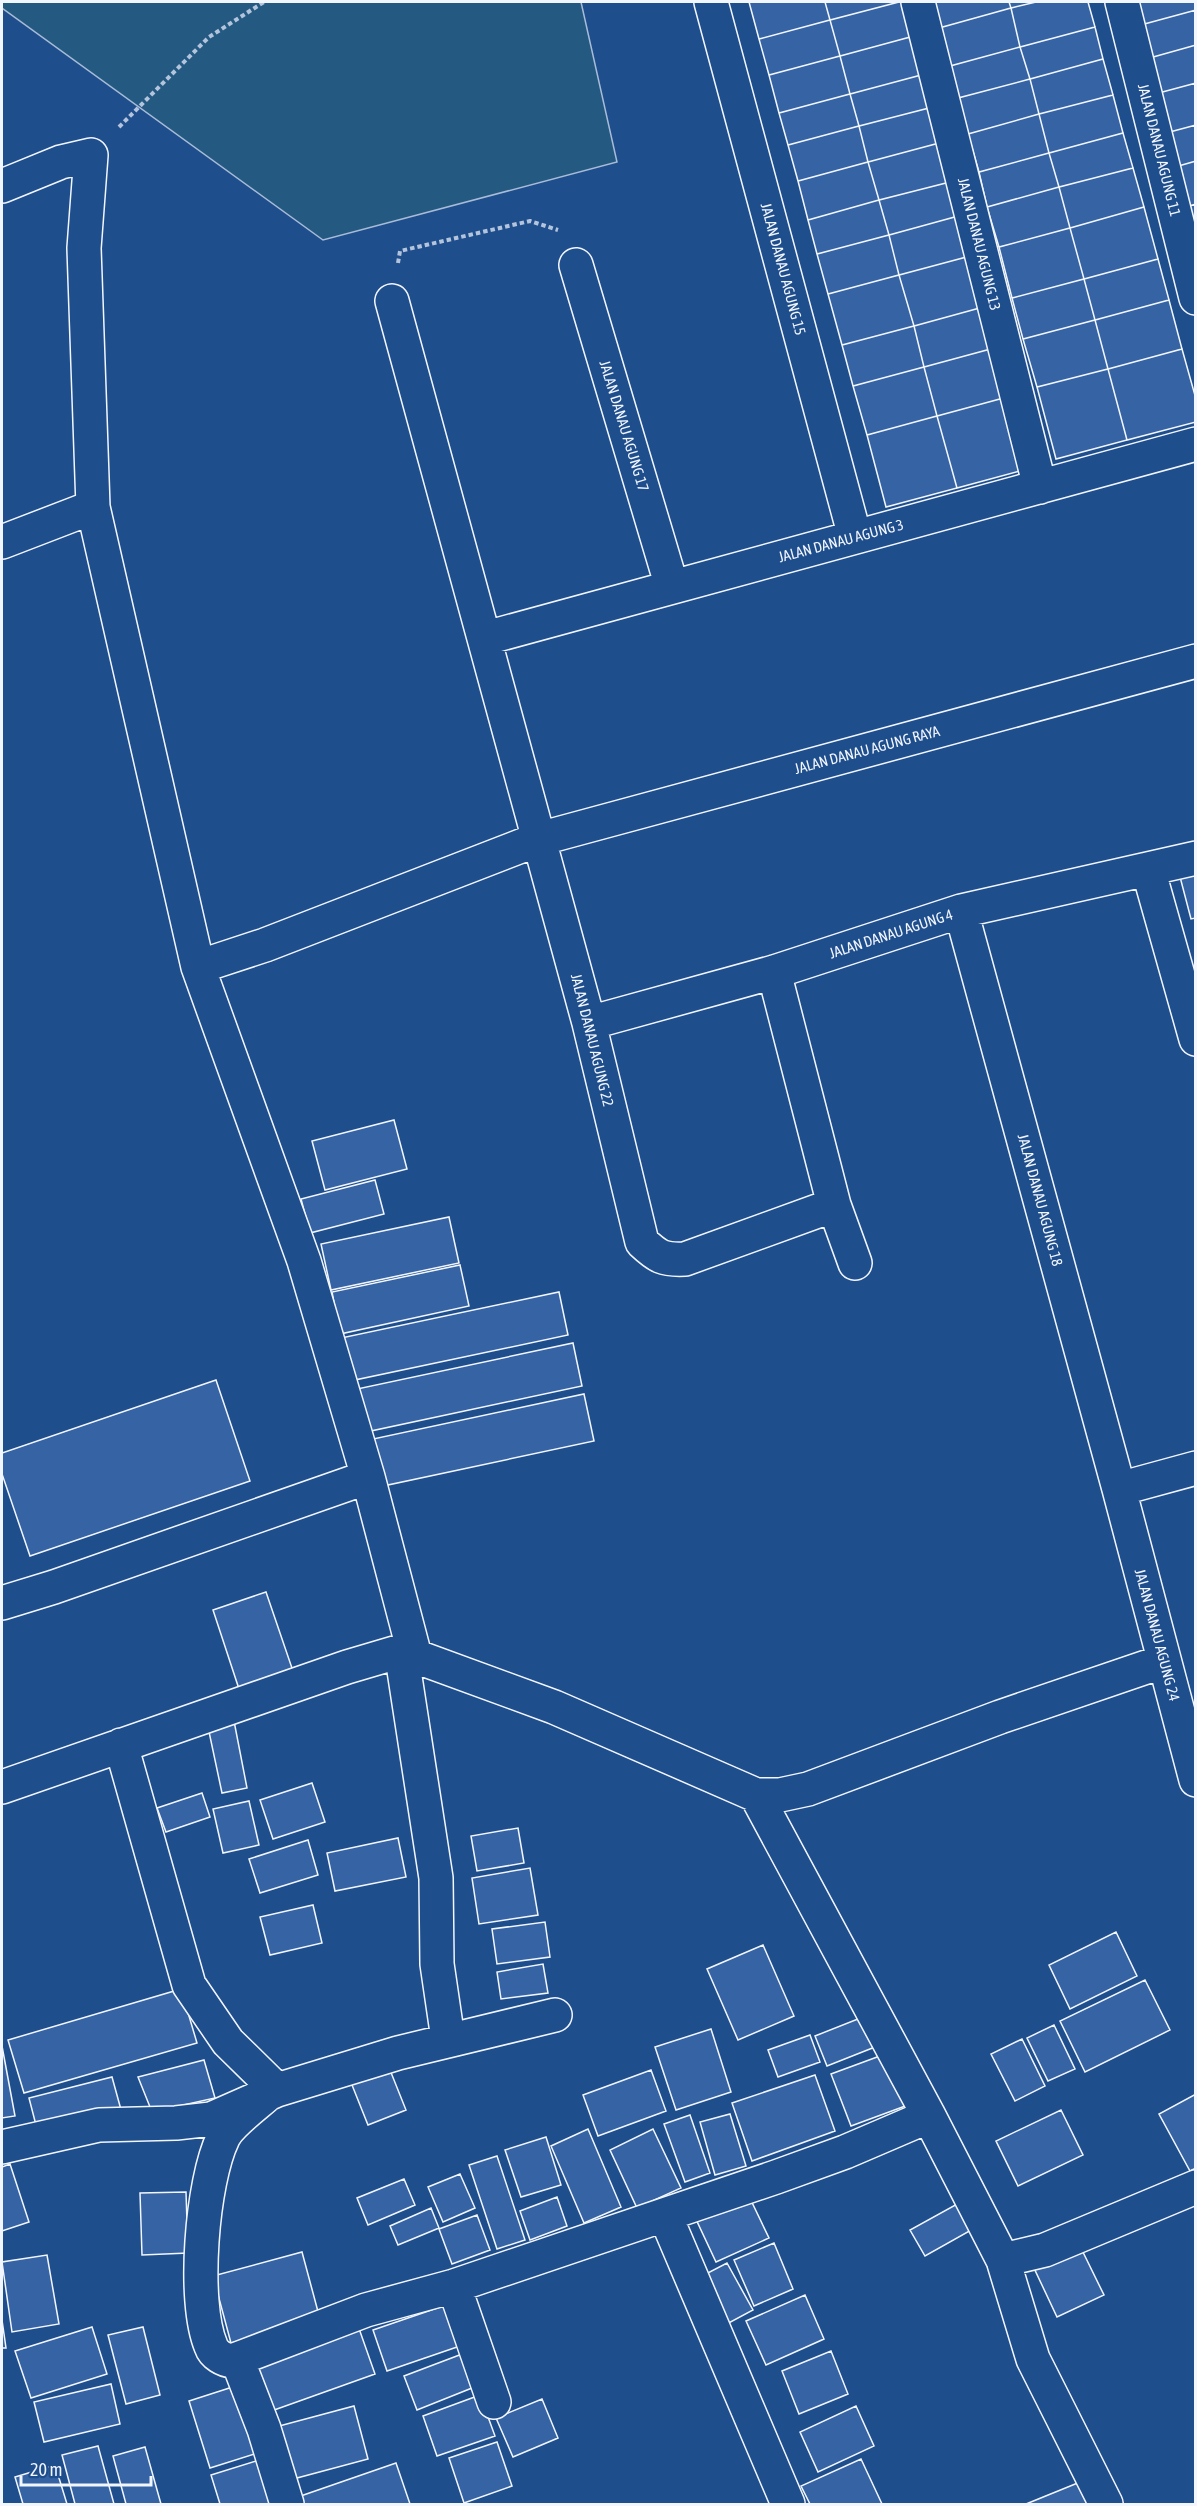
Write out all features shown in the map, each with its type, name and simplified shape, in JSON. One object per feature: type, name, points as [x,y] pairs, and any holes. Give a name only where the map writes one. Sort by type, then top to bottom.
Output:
[{"type":"street","name":"JALAN DANAU AGUNG 15","points":[[711,2],[855,537]]},
{"type":"street","name":"JALAN DANAU AGUNG 13","points":[[918,2],[1040,487]]},
{"type":"street","name":"JALAN DANAU AGUNG 11","points":[[1122,2],[1196,298]]},
{"type":"street","points":[[2,186],[62,162],[91,155],[84,248],[93,507],[198,967],[304,1261],[368,1477],[408,1654],[436,1878],[436,1964],[448,2039]]},
{"type":"street","name":"JALAN DANAU AGUNG 17","points":[[576,265],[672,587]]},
{"type":"street","name":"JALAN DANAU AGUNG 22","points":[[392,301],[486,638],[589,1023],[642,1242],[656,1255],[669,1260],[685,1259],[834,1205]]},
{"type":"street","name":"JALAN DANAU AGUNG 3","points":[[486,638],[1196,444]]},
{"type":"street","points":[[2,543],[93,507]]},
{"type":"street","name":"JALAN DANAU AGUNG RAYA","points":[[198,967],[265,945],[539,839],[1196,661]]},
{"type":"street","name":"JALAN DANAU AGUNG 4","points":[[589,1023],[774,972],[961,910],[1196,858]]},
{"type":"street","points":[[1148,869],[1196,1040]]},
{"type":"street","name":"JALAN DANAU AGUNG 18","points":[[961,910],[1119,1489]]},
{"type":"street","points":[[774,972],[834,1205],[855,1263]]},
{"type":"street","points":[[1119,1489],[1196,1468]]},
{"type":"street","points":[[2,1603],[368,1477]]},
{"type":"street","name":"JALAN DANAU AGUNG 24","points":[[1119,1489],[1196,1780]]},
{"type":"street","points":[[2,1787],[347,1667],[408,1654],[554,1707],[756,1795],[780,1795],[808,1789],[1000,1717],[1164,1660]]},
{"type":"street","points":[[121,1745],[189,1985],[228,2042],[273,2091]]},
{"type":"street","points":[[756,1795],[929,2116],[1003,2260],[1033,2359],[1106,2505]]},
{"type":"street","points":[[2,2146],[99,2125],[176,2123],[211,2119],[273,2091],[448,2039],[555,2015]]},
{"type":"street","points":[[273,2091],[224,2134],[214,2157],[206,2201],[201,2289],[211,2348],[226,2360],[237,2359],[366,2310],[454,2286],[665,2215],[845,2152],[929,2116]]},
{"type":"street","points":[[1003,2260],[1045,2250],[1196,2187]]},
{"type":"street","points":[[665,2215],[788,2505]]},
{"type":"street","points":[[454,2286],[494,2402]]},
{"type":"street","points":[[237,2359],[264,2429],[287,2499],[286,2505]]},
{"type":"path","points":[[91,155],[209,37],[264,2]]},
{"type":"path","points":[[392,301],[400,251],[530,221],[560,231],[576,265]]},
{"type":"shaded area","points":[[2,2],[581,2],[617,162],[323,240],[2,8]]},
{"type":"building","points":[[749,2],[825,2],[830,20],[759,39]]},
{"type":"building","points":[[825,2],[899,2],[830,20]]},
{"type":"building","points":[[905,2],[914,36],[840,56],[830,20]]},
{"type":"building","points":[[932,2],[1009,2],[1011,8],[939,28]]},
{"type":"building","points":[[1009,2],[1036,2],[1011,8]]},
{"type":"building","points":[[1036,2],[1088,2],[1095,27],[1020,47],[1011,8]]},
{"type":"building","points":[[1130,2],[1196,2],[1196,10],[1137,26]]},
{"type":"building","points":[[1011,8],[1020,47],[950,66],[939,28]]},
{"type":"building","points":[[1196,10],[1196,45],[1146,59],[1137,26]]},
{"type":"building","points":[[830,20],[840,56],[769,75],[759,39]]},
{"type":"building","points":[[1095,27],[1103,59],[1030,79],[1020,47]]},
{"type":"building","points":[[914,36],[925,74],[850,94],[840,56]]},
{"type":"building","points":[[1196,45],[1196,83],[1155,94],[1146,59]]},
{"type":"building","points":[[1020,47],[1030,79],[958,98],[950,66]]},
{"type":"building","points":[[840,56],[850,94],[779,113],[769,75]]},
{"type":"building","points":[[1103,59],[1113,95],[1039,114],[1030,79]]},
{"type":"building","points":[[925,74],[933,107],[859,126],[850,94]]},
{"type":"building","points":[[1030,79],[1039,114],[968,134],[958,98]]},
{"type":"building","points":[[1196,83],[1196,125],[1166,133],[1155,94]]},
{"type":"building","points":[[850,94],[859,126],[788,145],[779,113]]},
{"type":"building","points":[[1113,95],[1123,133],[1049,153],[1039,114]]},
{"type":"building","points":[[933,107],[943,142],[868,162],[859,126]]},
{"type":"building","points":[[1039,114],[1049,153],[979,172],[968,134]]},
{"type":"building","points":[[1196,125],[1196,161],[1175,167],[1166,133]]},
{"type":"building","points":[[859,126],[868,162],[798,181],[788,145]]},
{"type":"building","points":[[1123,133],[1133,168],[1059,187],[1049,153]]},
{"type":"building","points":[[943,142],[954,181],[879,200],[868,162]]},
{"type":"building","points":[[1049,153],[1059,187],[987,207],[979,172]]},
{"type":"building","points":[[1196,161],[1196,204],[1186,207],[1175,167]]},
{"type":"building","points":[[868,162],[879,200],[808,220],[798,181]]},
{"type":"building","points":[[1133,168],[1144,207],[1070,228],[1059,187]]},
{"type":"building","points":[[954,181],[962,215],[889,235],[879,200]]},
{"type":"building","points":[[1059,187],[1070,228],[999,247],[987,207]]},
{"type":"building","points":[[879,200],[889,235],[817,254],[808,220]]},
{"type":"building","points":[[1196,204],[1196,243],[1186,207]]},
{"type":"building","points":[[1144,207],[1158,259],[1084,279],[1070,228]]},
{"type":"building","points":[[962,215],[974,255],[899,275],[889,235]]},
{"type":"building","points":[[1070,228],[1084,279],[1012,298],[999,247]]},
{"type":"building","points":[[889,235],[899,275],[828,294],[817,254]]},
{"type":"building","points":[[974,255],[987,306],[914,326],[899,275]]},
{"type":"building","points":[[1158,259],[1169,300],[1095,320],[1084,279]]},
{"type":"building","points":[[899,275],[914,326],[842,345],[828,294]]},
{"type":"building","points":[[1084,279],[1095,320],[1023,339],[1012,298]]},
{"type":"building","points":[[1169,300],[1182,349],[1108,369],[1095,320]]},
{"type":"building","points":[[987,306],[998,347],[924,367],[914,326]]},
{"type":"building","points":[[1095,320],[1108,369],[1037,387],[1023,339]]},
{"type":"building","points":[[914,326],[924,367],[853,386],[842,345]]},
{"type":"building","points":[[998,347],[1011,396],[937,416],[924,367]]},
{"type":"building","points":[[1182,349],[1196,399],[1196,422],[1127,440],[1108,369]]},
{"type":"building","points":[[924,367],[937,416],[867,435],[853,386]]},
{"type":"building","points":[[1108,369],[1127,440],[1056,459],[1037,387]]},
{"type":"building","points":[[1011,396],[1031,468],[957,488],[937,416]]},
{"type":"building","points":[[937,416],[957,488],[886,507],[867,435]]},
{"type":"building","points":[[1196,869],[1196,918],[1191,919],[1179,873]]},
{"type":"building","points":[[394,1120],[407,1169],[325,1190],[312,1141]]},
{"type":"building","points":[[375,1180],[384,1214],[310,1233],[301,1199]]},
{"type":"building","points":[[449,1217],[459,1263],[331,1290],[321,1244]]},
{"type":"building","points":[[460,1265],[469,1306],[340,1334],[332,1292]]},
{"type":"building","points":[[559,1292],[568,1335],[350,1381],[341,1338]]},
{"type":"building","points":[[573,1343],[582,1386],[366,1432],[357,1389]]},
{"type":"building","points":[[216,1380],[250,1481],[30,1556],[2,1474],[2,1453]]},
{"type":"building","points":[[584,1394],[594,1441],[383,1486],[373,1439]]},
{"type":"building","points":[[266,1592],[294,1674],[240,1692],[213,1610]]},
{"type":"building","points":[[234,1721],[247,1788],[222,1793],[208,1727]]},
{"type":"building","points":[[312,1783],[325,1822],[273,1839],[260,1800]]},
{"type":"building","points":[[202,1793],[210,1817],[166,1832],[157,1808]]},
{"type":"building","points":[[249,1801],[259,1845],[223,1853],[213,1809]]},
{"type":"building","points":[[518,1828],[524,1863],[477,1871],[471,1836]]},
{"type":"building","points":[[398,1838],[406,1877],[335,1891],[327,1853]]},
{"type":"building","points":[[308,1840],[318,1875],[260,1893],[249,1859]]},
{"type":"building","points":[[530,1868],[538,1915],[479,1924],[472,1878]]},
{"type":"building","points":[[313,1905],[322,1943],[270,1955],[260,1917]]},
{"type":"building","points":[[545,1922],[550,1957],[497,1964],[492,1929]]},
{"type":"building","points":[[1116,1932],[1137,1976],[1070,2009],[1049,1965]]},
{"type":"building","points":[[763,1945],[794,2016],[738,2040],[707,1969]]},
{"type":"building","points":[[543,1964],[548,1993],[501,1999],[497,1972]]},
{"type":"building","points":[[1145,1980],[1170,2030],[1085,2072],[1060,2021]]},
{"type":"building","points":[[181,1989],[197,2043],[24,2093],[8,2040]]},
{"type":"building","points":[[868,2015],[880,2045],[827,2066],[815,2036]]},
{"type":"building","points":[[1054,2025],[1075,2069],[1048,2081],[1027,2038]]},
{"type":"building","points":[[711,2029],[731,2092],[676,2110],[655,2047]]},
{"type":"building","points":[[810,2035],[820,2062],[778,2077],[768,2050]]},
{"type":"building","points":[[1022,2039],[1045,2086],[1015,2101],[991,2054]]},
{"type":"building","points":[[2,2046],[15,2116],[2,2118]]},
{"type":"building","points":[[888,2053],[908,2105],[851,2126],[831,2074]]},
{"type":"building","points":[[204,2060],[215,2098],[152,2112],[138,2077]]},
{"type":"building","points":[[388,2065],[406,2110],[368,2125],[350,2080]]},
{"type":"building","points":[[651,2070],[666,2111],[598,2136],[583,2095]]},
{"type":"building","points":[[815,2075],[835,2131],[752,2161],[732,2103]]},
{"type":"building","points":[[112,2077],[123,2117],[37,2129],[29,2098]]},
{"type":"building","points":[[1196,2094],[1196,2168],[1190,2171],[1159,2114]]},
{"type":"building","points":[[1061,2110],[1083,2155],[1018,2186],[996,2141]]},
{"type":"building","points":[[730,2114],[746,2166],[715,2175],[700,2122]]},
{"type":"building","points":[[690,2115],[710,2173],[685,2182],[664,2124]]},
{"type":"building","points":[[588,2129],[621,2207],[584,2223],[551,2146]]},
{"type":"building","points":[[653,2129],[681,2188],[637,2208],[610,2150]]},
{"type":"building","points":[[546,2137],[561,2185],[521,2197],[505,2150]]},
{"type":"building","points":[[497,2156],[525,2240],[497,2249],[469,2165]]},
{"type":"building","points":[[10,2164],[29,2222],[2,2231],[2,2167]]},
{"type":"building","points":[[460,2174],[475,2208],[443,2222],[428,2187]]},
{"type":"building","points":[[404,2179],[415,2205],[368,2225],[357,2198]]},
{"type":"building","points":[[746,2190],[769,2238],[716,2262],[694,2215]]},
{"type":"building","points":[[186,2192],[188,2253],[142,2255],[140,2193]]},
{"type":"building","points":[[557,2197],[567,2226],[530,2240],[520,2211]]},
{"type":"building","points":[[968,2198],[982,2224],[925,2256],[910,2230]]},
{"type":"building","points":[[431,2208],[439,2228],[398,2245],[390,2226]]},
{"type":"building","points":[[477,2215],[490,2250],[452,2264],[439,2229]]},
{"type":"building","points":[[774,2243],[793,2289],[754,2306],[734,2260]]},
{"type":"building","points":[[1079,2244],[1104,2295],[1057,2317],[1033,2266]]},
{"type":"building","points":[[302,2252],[320,2319],[231,2343],[213,2276]]},
{"type":"building","points":[[47,2255],[59,2324],[12,2332],[2,2262]]},
{"type":"building","points":[[727,2263],[753,2310],[725,2325],[700,2277]]},
{"type":"building","points":[[805,2295],[824,2339],[766,2365],[746,2321]]},
{"type":"building","points":[[446,2305],[460,2346],[387,2371],[373,2330]]},
{"type":"building","points":[[2,2320],[6,2348],[2,2348]]},
{"type":"building","points":[[356,2320],[375,2374],[263,2414],[244,2360]]},
{"type":"building","points":[[92,2327],[107,2374],[31,2398],[15,2351]]},
{"type":"building","points":[[143,2327],[160,2395],[126,2404],[108,2335]]},
{"type":"building","points":[[470,2351],[482,2384],[417,2410],[404,2376]]},
{"type":"building","points":[[831,2351],[848,2394],[799,2414],[782,2371]]},
{"type":"building","points":[[245,2383],[267,2450],[210,2468],[189,2401]]},
{"type":"building","points":[[111,2384],[120,2424],[44,2442],[34,2402]]},
{"type":"building","points":[[480,2395],[495,2436],[437,2456],[423,2416]]},
{"type":"building","points":[[542,2399],[558,2438],[513,2457],[496,2418]]},
{"type":"building","points":[[354,2406],[368,2459],[282,2482],[268,2429]]},
{"type":"building","points":[[856,2406],[874,2446],[818,2472],[800,2432]]},
{"type":"building","points":[[497,2442],[512,2486],[464,2503],[449,2458]]},
{"type":"building","points":[[98,2446],[114,2504],[75,2504],[62,2455]]},
{"type":"building","points":[[145,2447],[161,2504],[126,2504],[113,2456]]},
{"type":"building","points":[[269,2457],[272,2504],[220,2504],[211,2475]]},
{"type":"building","points":[[861,2459],[882,2504],[810,2504],[801,2486]]},
{"type":"building","points":[[396,2463],[410,2504],[294,2504],[292,2499]]},
{"type":"building","points":[[55,2465],[67,2504],[23,2504],[15,2477]]},
{"type":"building","points":[[1085,2480],[1095,2504],[1026,2504]]}]
